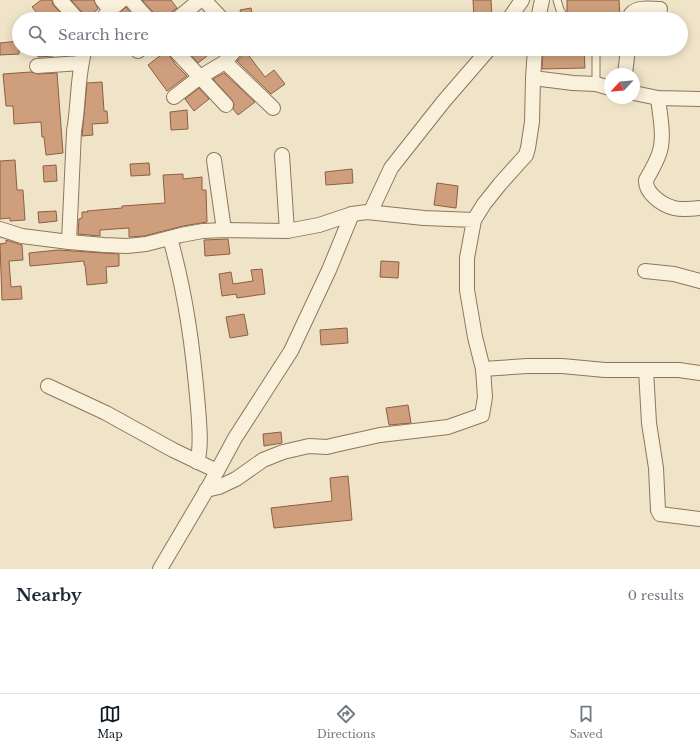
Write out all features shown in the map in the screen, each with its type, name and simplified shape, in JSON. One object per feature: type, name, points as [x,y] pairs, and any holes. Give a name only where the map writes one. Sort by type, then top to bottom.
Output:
[{"type":"street","points":[[60,0],[71,12]]},
{"type":"street","points":[[105,10],[122,0]]},
{"type":"street","points":[[131,0],[142,12]]},
{"type":"street","points":[[185,12],[200,0]]},
{"type":"street","points":[[204,0],[215,12]]},
{"type":"street","points":[[514,12],[522,0]]},
{"type":"street","points":[[539,12],[542,0]]},
{"type":"street","points":[[634,12],[644,8],[660,9]]},
{"type":"street","points":[[69,242],[74,131],[83,56]]},
{"type":"street","points":[[180,56],[226,105]]},
{"type":"street","points":[[174,97],[200,77],[225,62],[230,56]]},
{"type":"street","points":[[160,569],[212,480],[234,438],[291,351],[329,270],[362,212],[391,168],[444,101],[483,56]]},
{"type":"street","points":[[48,386],[106,413],[197,462],[219,487],[236,479],[263,460],[283,452],[309,446],[327,447],[380,435],[448,427],[480,417],[483,413],[485,398],[483,369],[475,337],[467,290],[467,258],[474,220],[484,204],[500,184],[526,155],[532,122],[532,78],[535,56]]},
{"type":"street","points":[[626,68],[627,56]]},
{"type":"street","points":[[225,62],[272,108]]},
{"type":"street","points":[[37,66],[81,63]]},
{"type":"street","points":[[532,78],[596,84],[604,86]]},
{"type":"street","points":[[640,94],[658,98],[700,99]]},
{"type":"street","points":[[658,98],[661,132],[660,152],[646,180],[646,184],[658,200],[674,208],[700,208]]},
{"type":"street","points":[[282,155],[287,231]]},
{"type":"street","points":[[214,160],[224,230]]},
{"type":"street","points":[[0,229],[22,236],[69,242],[127,246],[146,244],[204,231],[287,231],[319,225],[362,212],[424,218],[474,220]]},
{"type":"street","points":[[170,238],[180,272],[194,362],[199,430],[199,452],[197,462]]},
{"type":"street","points":[[645,271],[674,274],[700,281]]},
{"type":"street","points":[[483,369],[527,366],[562,366],[605,370],[679,370],[700,374]]},
{"type":"street","points":[[646,370],[649,423],[657,474],[658,510],[660,514],[700,519]]},
{"type":"lane","points":[[557,0],[561,12]]},
{"type":"lane","points":[[596,56],[596,84]]},
{"type":"building","points":[[41,0],[52,0],[53,5],[60,12],[36,12],[32,7]]},
{"type":"building","points":[[71,0],[94,0],[98,9],[94,12],[82,12]]},
{"type":"building","points":[[142,0],[171,0],[177,8],[172,12],[153,12]]},
{"type":"building","points":[[473,0],[491,0],[492,12],[474,12]]},
{"type":"building","points":[[567,0],[619,0],[620,12],[567,12]]},
{"type":"building","points":[[126,7],[130,12],[121,12]]},
{"type":"building","points":[[251,8],[252,12],[240,12],[240,10]]},
{"type":"building","points":[[12,42],[12,54],[0,55],[0,43]]},
{"type":"building","points":[[160,56],[170,56],[187,76],[167,91],[148,65]]},
{"type":"building","points":[[192,56],[207,56],[198,63]]},
{"type":"building","points":[[242,56],[249,56],[265,77],[274,70],[285,84],[271,94],[237,61]]},
{"type":"building","points":[[543,56],[584,56],[585,68],[542,69]]},
{"type":"building","points":[[31,72],[38,74],[57,73],[63,153],[46,155],[44,137],[42,137],[41,122],[14,124],[13,106],[6,106],[3,74]]},
{"type":"building","points":[[224,73],[255,102],[238,115],[233,109],[234,104],[232,100],[213,79]]},
{"type":"building","points":[[102,82],[104,111],[107,111],[108,123],[92,124],[93,135],[82,136],[87,83]]},
{"type":"building","points":[[199,88],[209,99],[194,111],[185,99]]},
{"type":"building","points":[[187,110],[188,129],[171,130],[170,112]]},
{"type":"building","points":[[15,160],[17,190],[23,190],[25,220],[10,221],[10,218],[0,219],[0,161]]},
{"type":"building","points":[[149,163],[150,175],[131,176],[130,164]]},
{"type":"building","points":[[56,165],[57,181],[44,182],[43,166]]},
{"type":"building","points":[[352,169],[353,183],[326,185],[325,172]]},
{"type":"building","points":[[183,174],[183,179],[202,177],[202,190],[206,190],[207,222],[183,226],[144,236],[129,237],[129,228],[100,230],[100,236],[78,234],[79,219],[82,218],[82,212],[122,208],[122,206],[165,203],[163,175]]},
{"type":"building","points":[[437,183],[458,186],[456,208],[434,205]]},
{"type":"building","points":[[56,211],[57,221],[39,223],[38,212]]},
{"type":"building","points":[[228,239],[230,254],[205,256],[204,240]]},
{"type":"building","points":[[6,240],[22,245],[23,260],[9,261],[11,287],[21,286],[22,299],[2,300],[0,244],[6,243]]},
{"type":"building","points":[[58,250],[119,254],[119,266],[106,267],[107,283],[87,285],[84,261],[30,266],[29,253]]},
{"type":"building","points":[[381,261],[399,262],[398,278],[380,277]]},
{"type":"building","points":[[262,269],[265,294],[237,298],[236,294],[222,296],[219,274],[231,272],[233,284],[253,281],[251,270]]},
{"type":"building","points":[[244,314],[248,335],[230,338],[226,317]]},
{"type":"building","points":[[347,328],[348,343],[321,345],[320,330]]},
{"type":"building","points":[[408,405],[411,423],[389,425],[386,408]]},
{"type":"building","points":[[281,432],[282,443],[264,446],[263,434]]},
{"type":"building","points":[[348,476],[352,520],[274,528],[271,508],[332,501],[330,478]]}]
